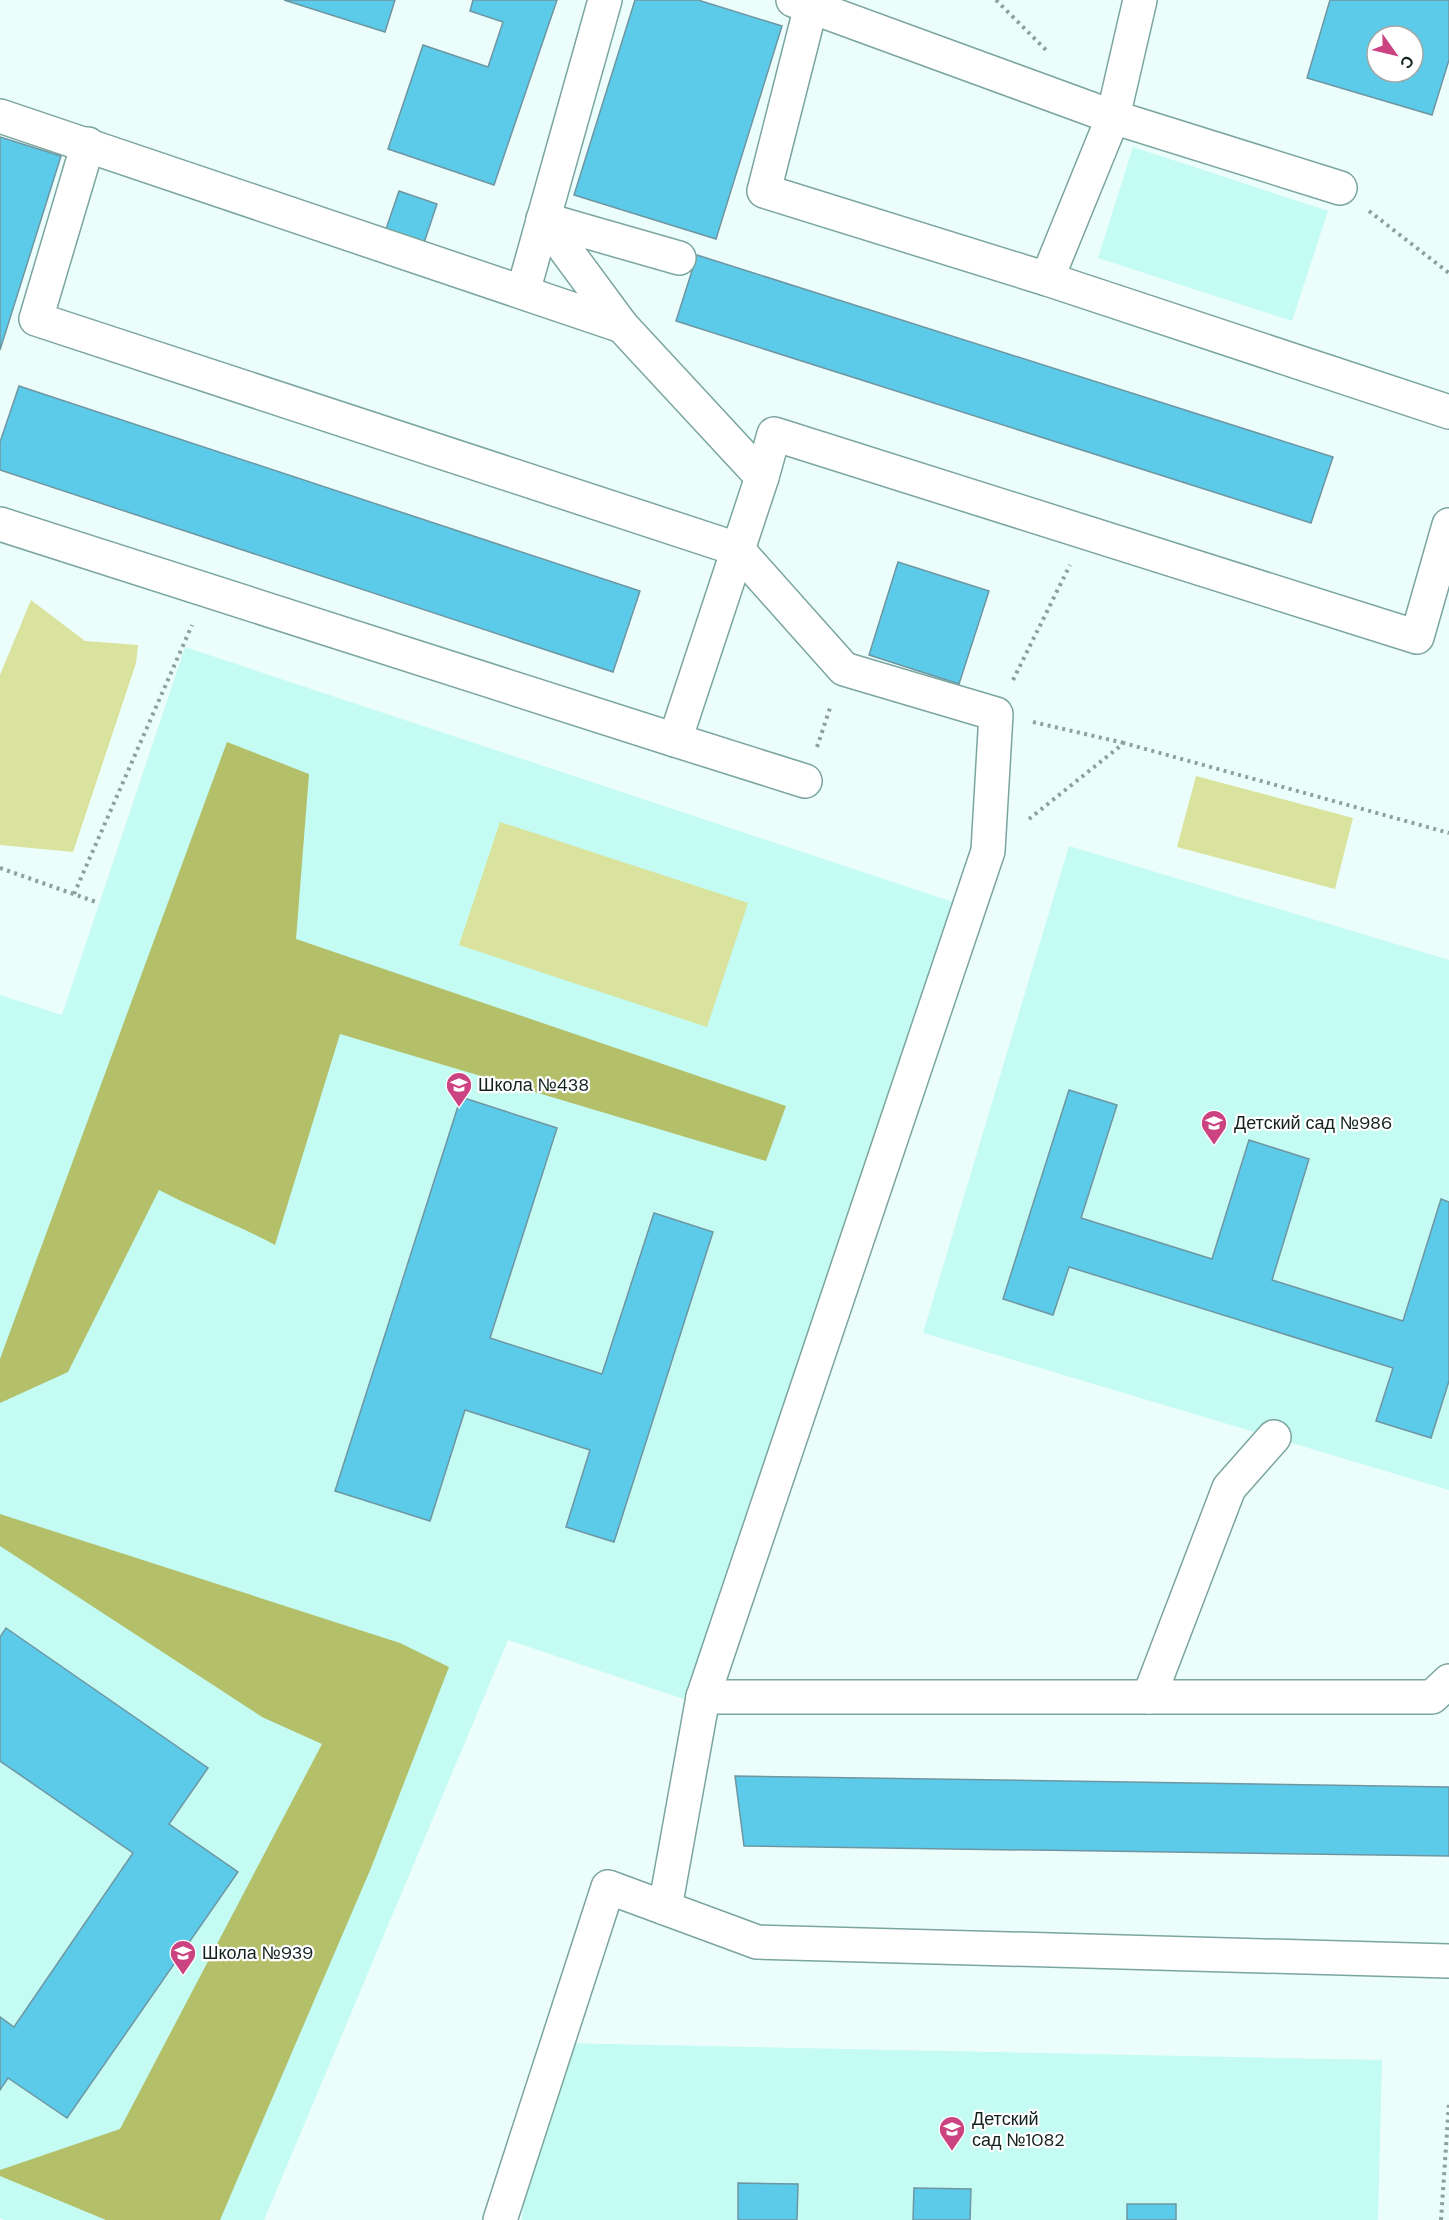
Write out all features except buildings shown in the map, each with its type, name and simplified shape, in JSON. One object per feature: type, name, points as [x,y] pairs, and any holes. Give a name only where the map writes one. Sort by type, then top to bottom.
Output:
[{"type":"lane","points":[[523,292],[605,0]]},
{"type":"lane","points":[[1047,279],[1113,117],[1140,0]]},
{"type":"lane","points":[[1340,188],[1113,117],[815,4],[764,191],[1047,279],[1449,412]]},
{"type":"lane","points":[[0,116],[622,326]]},
{"type":"lane","points":[[88,144],[36,319],[737,549],[844,669],[996,714],[988,851],[703,1697],[665,1908]]},
{"type":"lane","points":[[543,219],[679,258]]},
{"type":"lane","points":[[543,219],[622,326],[762,477]]},
{"type":"lane","points":[[675,740],[762,477],[774,434],[1417,637],[1449,525]]},
{"type":"lane","points":[[0,524],[805,781]]},
{"type":"lane","points":[[1149,1697],[1229,1488],[1275,1437]]},
{"type":"lane","points":[[703,1697],[1432,1697],[1449,1681]]},
{"type":"lane","points":[[500,2220],[608,1887],[757,1942],[1449,1961]]},
{"type":"path","points":[[1340,188],[1449,273]]},
{"type":"path","points":[[1086,533],[996,714],[1124,743],[1449,833]]},
{"type":"path","points":[[74,894],[207,590]]},
{"type":"path","points":[[805,781],[844,669]]},
{"type":"path","points":[[988,851],[1124,743]]},
{"type":"path","points":[[0,868],[99,903]]},
{"type":"path","points":[[1441,2220],[1449,2103]]},
{"type":"shaded area","points":[[1133,147],[1328,211],[1292,321],[1098,258]]},
{"type":"shaded area","name":"Школа №438","points":[[185,647],[956,903],[690,1701],[508,1640],[264,2220],[4,2220],[0,2218],[0,995],[62,1015]]},
{"type":"shaded area","name":"Детский сад №986","points":[[1069,846],[1449,960],[1449,1490],[923,1333]]},
{"type":"shaded area","name":"Детский сад №1082","points":[[557,2043],[1382,2060],[1378,2220],[522,2220],[527,2084]]},
{"type":"green space","points":[[31,600],[85,641],[138,645],[136,663],[73,852],[0,845],[0,675]]},
{"type":"green space","points":[[227,742],[309,774],[296,939],[786,1106],[766,1161],[340,1034],[275,1245],[159,1190],[68,1372],[0,1403],[0,1359]]},
{"type":"green space","points":[[1196,776],[1353,818],[1335,889],[1177,847]]},
{"type":"green space","points":[[500,822],[748,903],[707,1027],[459,945]]},
{"type":"green space","points":[[0,1514],[400,1643],[449,1667],[371,1868],[220,2220],[106,2220],[0,2176],[0,2170],[120,2129],[322,1744],[262,1717],[0,1546]]},
{"type":"place","name":"Школа №438","points":[[459,1108]]},
{"type":"place","name":"Детский сад №986","points":[[1214,1146]]},
{"type":"place","name":"Школа №939","points":[[183,1976]]},
{"type":"place","name":"Детский сад №1082","points":[[952,2152]]}]
